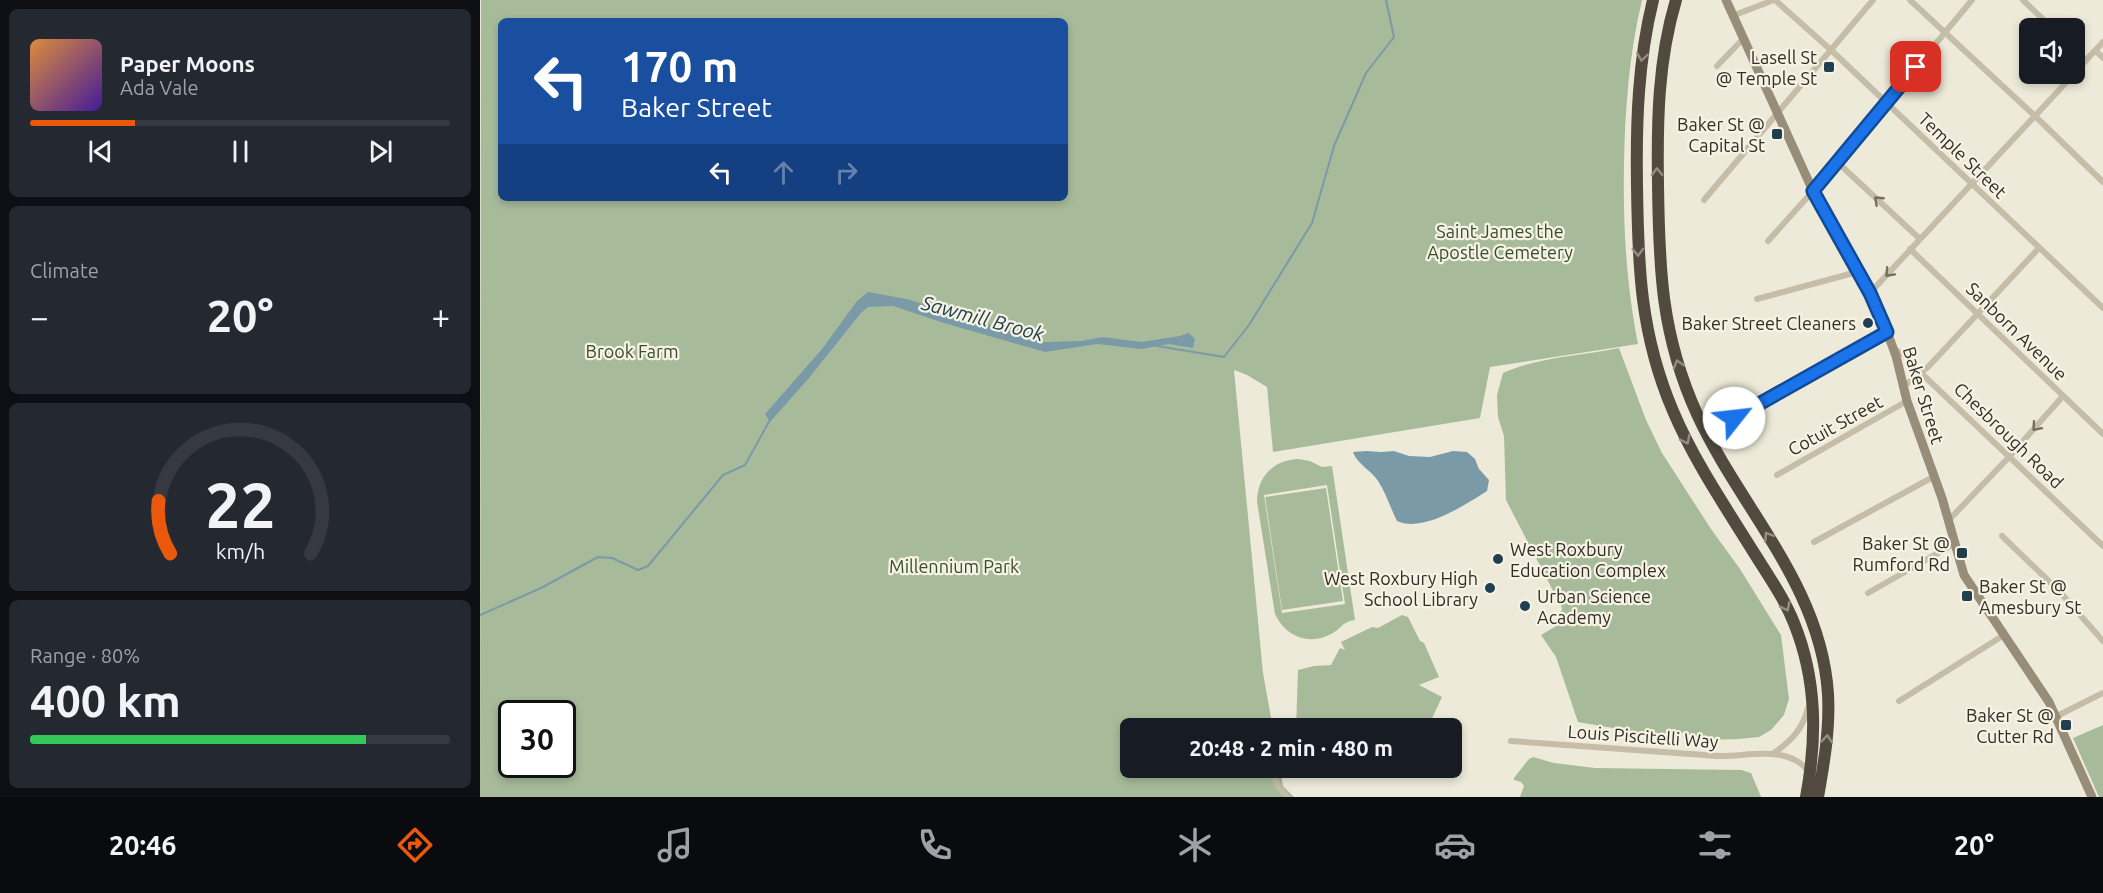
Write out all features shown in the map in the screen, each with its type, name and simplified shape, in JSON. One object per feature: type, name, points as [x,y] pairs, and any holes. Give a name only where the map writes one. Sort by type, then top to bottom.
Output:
[{"type":"highway","points":[[1653,0],[1641,65],[1637,116],[1637,253],[1642,302],[1652,352],[1668,399],[1688,444],[1779,593],[1793,621],[1804,655],[1812,692],[1814,733],[1806,797]]},
{"type":"highway","points":[[1676,0],[1664,47],[1658,103],[1660,283],[1670,339],[1685,386],[1708,436],[1798,586],[1813,621],[1820,644],[1828,688],[1826,752],[1818,797]]},
{"type":"highway","points":[[1720,498],[1738,488]]},
{"type":"street","name":"Baker Street","points":[[1725,0],[1813,191],[1870,293],[1887,332],[1964,575],[2041,688],[2057,716],[2092,797]]},
{"type":"street","name":"Temple Street","points":[[1732,16],[1774,0],[1831,50],[2103,308]]},
{"type":"street","points":[[1704,200],[1873,0]]},
{"type":"street","points":[[1910,0],[2103,182]]},
{"type":"street","points":[[1768,241],[1813,191],[1972,0]]},
{"type":"street","points":[[2023,0],[2042,18]]},
{"type":"street","points":[[1717,66],[1742,40]]},
{"type":"street","points":[[2086,60],[2103,42]]},
{"type":"street","points":[[2096,51],[2103,58]]},
{"type":"street","points":[[1870,293],[2064,84]]},
{"type":"street","points":[[1836,161],[1920,239]]},
{"type":"street","points":[[1904,386],[1921,373],[2039,248]]},
{"type":"street","name":"Sanborn Avenue","points":[[1910,249],[2103,434]]},
{"type":"street","points":[[1757,299],[1857,272]]},
{"type":"street","points":[[1734,418],[1887,332]]},
{"type":"street","name":"Chesbrough Road","points":[[1893,348],[1906,356],[1921,373],[2103,546]]},
{"type":"street","points":[[1948,521],[2063,396]]},
{"type":"street","name":"Cotuit Street","points":[[1777,475],[1907,401]]},
{"type":"street","points":[[1814,542],[1933,477]]},
{"type":"street","points":[[2002,536],[2059,591],[2103,641]]},
{"type":"street","points":[[1868,593],[1954,544]]},
{"type":"street","points":[[1899,701],[2004,635]]},
{"type":"street","points":[[1773,753],[1799,731],[1805,720],[1812,692]]},
{"type":"street","points":[[2057,716],[2103,693]]},
{"type":"street","name":"Louis Piscitelli Way","points":[[1511,741],[1737,757],[1773,753],[1796,760],[1810,774]]},
{"type":"street","points":[[1275,778],[1278,787],[1287,797]]},
{"type":"green space","points":[[481,0],[1642,0],[1628,82],[1624,165],[1626,254],[1638,344],[1490,367],[1480,418],[1273,452],[1267,387],[1234,370],[1263,673],[1271,718],[1120,718],[1120,778],[1282,778],[1283,786],[1294,797],[480,797]]},
{"type":"green space","points":[[1619,348],[1646,420],[1662,453],[1740,569],[1781,635],[1789,699],[1784,715],[1771,730],[1759,737],[1709,740],[1683,733],[1647,734],[1578,722],[1556,657],[1541,635],[1558,625],[1562,608],[1506,500],[1504,436],[1498,417],[1497,395],[1503,373],[1531,363]]},
{"type":"green space","points":[[1289,460],[1310,461],[1322,467],[1332,466],[1355,620],[1347,622],[1331,634],[1314,639],[1306,639],[1291,633],[1279,622],[1275,614],[1257,502],[1263,478],[1274,466]],"holes":[[[1327,485],[1345,604],[1282,613],[1264,495]]]},
{"type":"green space","points":[[1326,488],[1343,601],[1282,610],[1265,497]]},
{"type":"green space","points":[[1402,615],[1408,617],[1420,641],[1424,643],[1439,677],[1419,685],[1442,697],[1432,718],[1296,718],[1298,670],[1331,665],[1340,648],[1345,650],[1341,642],[1372,627],[1378,628]]},
{"type":"green space","points":[[2103,725],[2103,797],[2099,797],[2073,738]]},
{"type":"green space","points":[[1533,757],[1554,763],[1595,768],[1741,770],[1751,773],[1761,797],[1520,797],[1524,786],[1514,778]]},
{"type":"water","points":[[868,292],[907,299],[1045,342],[1081,341],[1103,337],[1141,342],[1189,333],[1195,339],[1193,348],[1169,344],[1141,349],[1097,344],[1045,352],[893,306],[868,307],[770,422],[765,414],[822,349],[857,301]]},
{"type":"water","points":[[1394,451],[1409,456],[1430,457],[1453,451],[1467,452],[1475,459],[1479,469],[1489,480],[1487,491],[1444,516],[1419,523],[1407,524],[1397,521],[1378,481],[1353,452]]},
{"type":"waterway","name":"Sawmill Brook","points":[[1157,346],[1224,357],[1249,325],[1312,223],[1334,146],[1366,73],[1394,37],[1386,0]]},
{"type":"waterway","name":"Sawmill Brook","points":[[480,615],[541,588],[598,557],[612,558],[638,570],[648,566],[723,475],[745,465],[770,420]]},
{"type":"place","name":"Lasell St @ Temple St","points":[[1829,67]]},
{"type":"place","name":"Baker St @ Capital St","points":[[1777,134]]},
{"type":"place","name":"Baker Street Cleaners","points":[[1868,323]]},
{"type":"place","name":"Baker St @ Rumford Rd","points":[[1962,553]]},
{"type":"place","name":"West Roxbury Education Complex","points":[[1498,559]]},
{"type":"place","name":"West Roxbury High School Library","points":[[1490,588]]},
{"type":"place","name":"Baker St @ Amesbury St","points":[[1967,596]]},
{"type":"place","name":"Urban Science Academy","points":[[1525,606]]},
{"type":"place","name":"Baker St @ Cutter Rd","points":[[2066,725]]},
{"type":"route","points":[[1734,418],[1887,332],[1870,293],[1813,191],[1916,67]]},
{"type":"park label","name":"Saint James the Apostle Cemetery","points":[[1500,241]]},
{"type":"park label","name":"Brook Farm","points":[[632,351]]},
{"type":"park label","name":"Millennium Park","points":[[954,566]]}]
